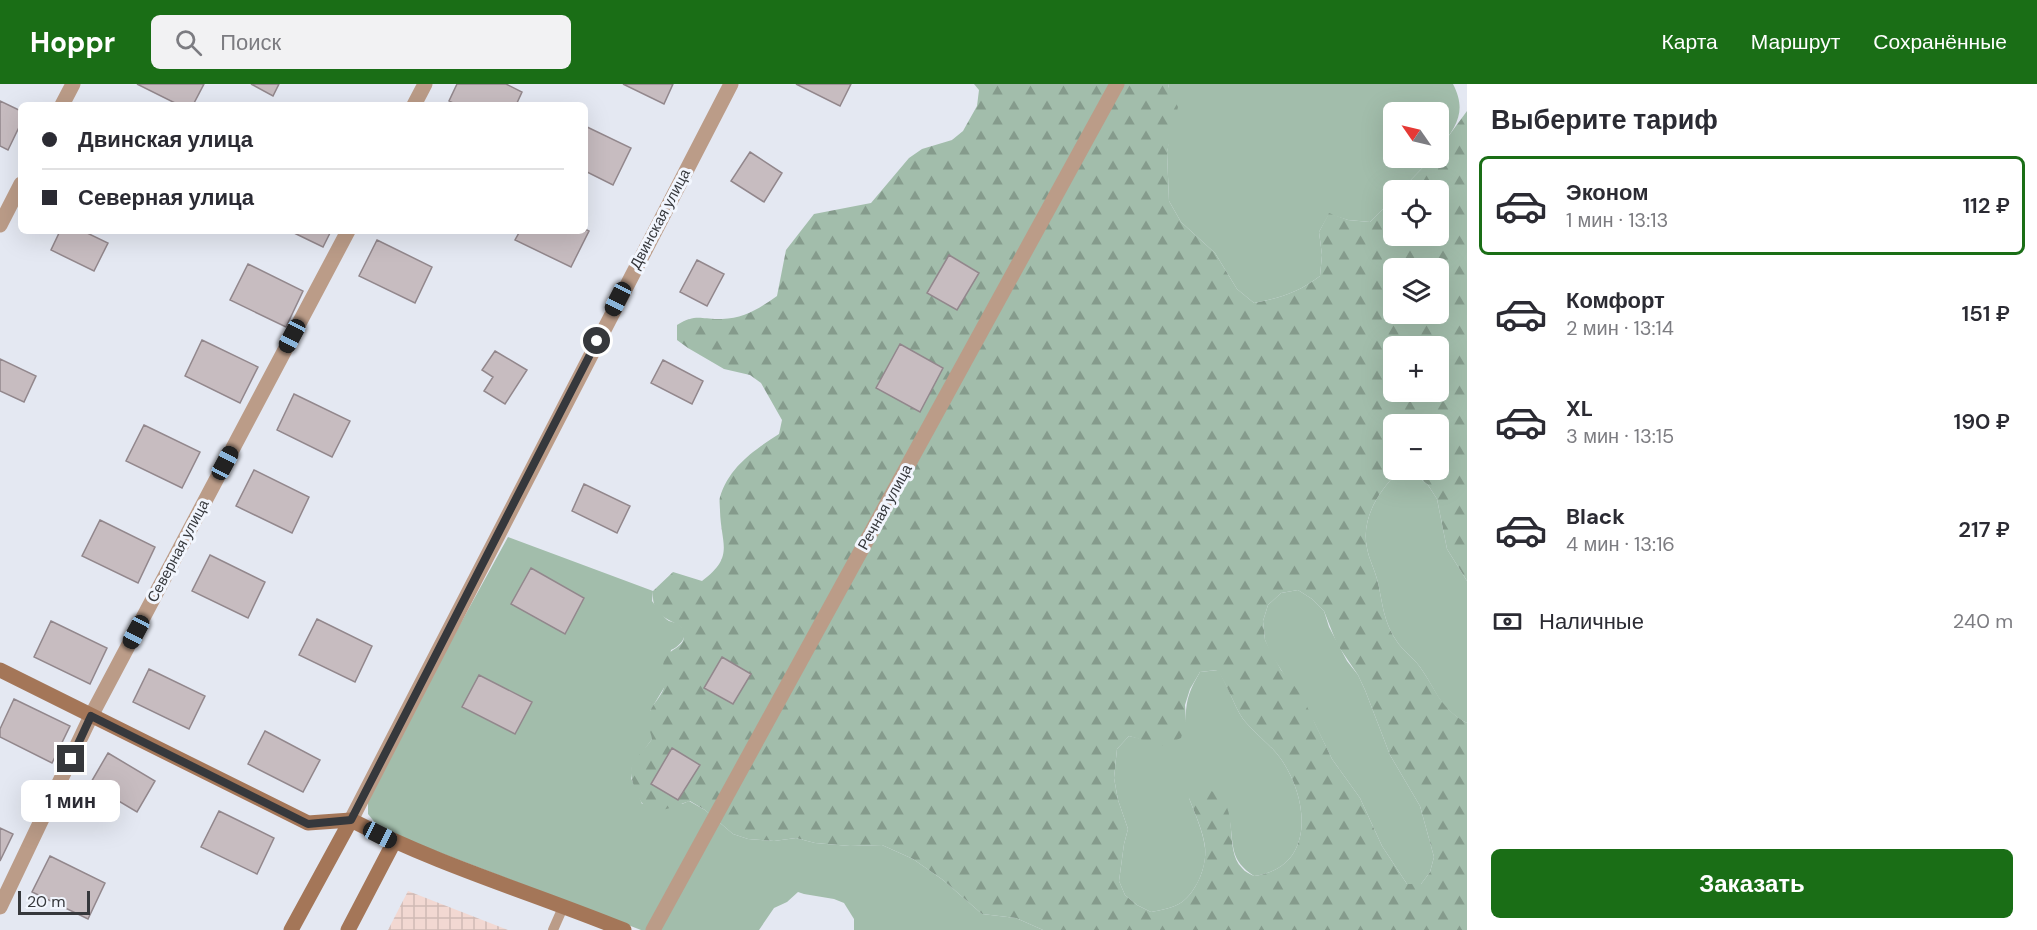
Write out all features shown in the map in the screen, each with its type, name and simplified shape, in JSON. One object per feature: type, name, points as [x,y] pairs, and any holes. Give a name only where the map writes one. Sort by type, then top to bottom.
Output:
[{"type":"main road","points":[[0,670],[308,824],[351,820],[394,842],[564,905],[624,930]]},
{"type":"main road","name":"Двинская улица","points":[[291,930],[351,820]]},
{"type":"main road","points":[[348,930],[394,842]]},
{"type":"street","points":[[64,102],[73,84]]},
{"type":"street","points":[[416,102],[425,84]]},
{"type":"street","name":"Двинская улица","points":[[351,820],[731,84]]},
{"type":"street","name":"Речная улица","points":[[652,930],[1117,84]]},
{"type":"street","points":[[0,225],[18,190]]},
{"type":"street","name":"Северная улица","points":[[0,907],[91,716],[346,234]]},
{"type":"lane","points":[[553,930],[564,905]]},
{"type":"shaded area","points":[[408,891],[508,930],[388,930]]},
{"type":"green space","points":[[974,84],[1169,84],[1168,88],[1178,107],[1167,152],[1169,201],[1181,222],[1215,253],[1237,289],[1254,303],[1289,294],[1320,276],[1322,255],[1319,232],[1329,213],[1348,220],[1370,222],[1383,209],[1383,246],[1449,246],[1449,180],[1411,180],[1422,168],[1449,168],[1449,135],[1467,111],[1467,581],[1447,549],[1437,499],[1422,480],[1449,480],[1449,414],[1383,414],[1383,480],[1391,480],[1372,508],[1366,527],[1366,538],[1385,617],[1391,632],[1415,660],[1445,705],[1467,723],[1467,930],[1043,930],[1016,918],[982,914],[943,880],[913,859],[882,845],[850,846],[815,843],[796,838],[774,841],[748,839],[733,834],[705,810],[690,801],[665,809],[651,810],[640,800],[632,781],[631,769],[652,739],[648,716],[664,687],[664,660],[681,643],[684,636],[679,626],[662,616],[657,610],[653,591],[673,572],[702,581],[719,564],[724,549],[720,497],[724,486],[744,460],[779,434],[782,420],[761,383],[750,375],[724,369],[688,348],[677,340],[677,325],[694,318],[730,319],[745,315],[777,296],[786,250],[814,214],[871,203],[909,158],[922,149],[952,140],[963,131],[977,106],[979,90]],"holes":[[[1298,590],[1324,611],[1337,644],[1358,675],[1390,755],[1420,806],[1434,857],[1430,872],[1421,884],[1407,884],[1382,846],[1360,798],[1332,759],[1301,694],[1281,670],[1265,640],[1263,621],[1268,605],[1281,593]],[[1217,670],[1243,719],[1281,759],[1297,793],[1301,811],[1301,830],[1297,846],[1288,860],[1274,870],[1254,876],[1243,869],[1236,860],[1230,818],[1222,799],[1214,792],[1200,788],[1189,798],[1205,847],[1200,878],[1182,902],[1151,912],[1137,905],[1125,895],[1119,881],[1128,829],[1118,800],[1114,778],[1117,749],[1129,736],[1163,746],[1181,738],[1186,721],[1185,705],[1190,689],[1200,672]]]},
{"type":"green space","points":[[1169,84],[1453,84],[1459,110],[1458,118],[1449,136],[1449,102],[1383,102],[1383,168],[1422,168],[1411,180],[1383,180],[1383,209],[1370,222],[1348,220],[1329,214],[1319,232],[1322,255],[1320,276],[1289,294],[1254,303],[1237,289],[1215,253],[1181,222],[1169,201],[1167,152],[1171,129]]},
{"type":"green space","points":[[1391,480],[1422,480],[1428,485],[1437,499],[1447,549],[1467,581],[1467,723],[1444,705],[1415,660],[1396,640],[1385,617],[1366,538],[1366,527],[1372,508]]},
{"type":"green space","points":[[508,537],[653,591],[652,601],[662,614],[669,621],[682,627],[684,638],[671,650],[665,686],[650,711],[652,739],[632,767],[631,778],[642,804],[682,804],[689,801],[705,810],[733,834],[748,839],[774,841],[796,838],[815,843],[850,846],[882,845],[913,859],[943,880],[982,914],[1016,918],[1043,930],[854,930],[854,919],[844,903],[798,892],[787,902],[774,908],[759,930],[641,930],[381,830],[368,814],[368,799],[382,767]]},
{"type":"green space","points":[[1298,590],[1324,611],[1329,627],[1365,690],[1390,755],[1420,806],[1434,857],[1430,872],[1421,884],[1407,884],[1382,846],[1360,798],[1332,759],[1314,722],[1271,654],[1265,640],[1263,621],[1268,605],[1281,593]]},
{"type":"green space","points":[[1218,670],[1243,719],[1277,754],[1290,775],[1301,811],[1301,830],[1297,846],[1288,860],[1274,870],[1254,876],[1246,870],[1234,853],[1230,822],[1189,798],[1204,842],[1203,870],[1196,885],[1182,902],[1151,912],[1137,905],[1125,895],[1119,881],[1128,829],[1118,800],[1114,778],[1117,749],[1129,736],[1146,740],[1186,721],[1189,695],[1200,672]]},
{"type":"building","points":[[137,84],[204,84],[195,102],[173,102]]},
{"type":"building","points":[[251,84],[279,84],[273,96]]},
{"type":"building","points":[[457,84],[506,84],[522,92],[517,102],[449,101]]},
{"type":"building","points":[[623,84],[673,84],[664,104]]},
{"type":"building","points":[[796,84],[851,84],[840,106]]},
{"type":"building","points":[[0,101],[18,110],[18,129],[8,150],[0,146]]},
{"type":"building","points":[[588,127],[631,148],[613,185],[588,172]]},
{"type":"building","points":[[750,152],[782,173],[764,202],[731,181]]},
{"type":"building","points":[[59,234],[89,234],[108,243],[94,271],[51,250]]},
{"type":"building","points":[[296,234],[330,234],[323,247]]},
{"type":"building","points":[[518,234],[588,234],[571,267],[515,240]]},
{"type":"building","points":[[377,240],[432,267],[415,303],[359,276]]},
{"type":"building","points":[[949,255],[979,273],[957,310],[927,293]]},
{"type":"building","points":[[697,260],[724,274],[707,306],[680,292]]},
{"type":"building","points":[[248,264],[303,291],[286,327],[230,300]]},
{"type":"building","points":[[202,340],[258,367],[240,403],[185,376]]},
{"type":"building","points":[[900,344],[943,368],[920,412],[876,388]]},
{"type":"building","points":[[495,351],[527,370],[505,404],[484,391],[493,377],[482,370]]},
{"type":"building","points":[[0,359],[36,376],[24,402],[0,391]]},
{"type":"building","points":[[663,360],[703,381],[692,404],[651,383]]},
{"type":"building","points":[[294,394],[350,421],[332,457],[277,430]]},
{"type":"building","points":[[144,425],[200,452],[182,488],[126,461]]},
{"type":"building","points":[[254,470],[309,497],[292,533],[236,506]]},
{"type":"building","points":[[584,484],[630,506],[617,533],[572,511]]},
{"type":"building","points":[[100,520],[155,547],[138,583],[82,556]]},
{"type":"building","points":[[210,555],[265,582],[248,618],[192,591]]},
{"type":"building","points":[[531,568],[584,598],[565,634],[511,604]]},
{"type":"building","points":[[317,619],[372,646],[355,682],[299,655]]},
{"type":"building","points":[[51,621],[107,648],[90,684],[34,657]]},
{"type":"building","points":[[722,657],[751,674],[733,704],[704,688]]},
{"type":"building","points":[[149,669],[205,696],[189,729],[133,702]]},
{"type":"building","points":[[479,675],[532,702],[515,734],[462,707]]},
{"type":"building","points":[[14,699],[70,726],[52,763],[0,737],[0,729]]},
{"type":"building","points":[[265,731],[320,760],[303,792],[248,764]]},
{"type":"building","points":[[672,748],[700,765],[678,800],[651,784]]},
{"type":"building","points":[[108,753],[155,781],[137,812],[90,784]]},
{"type":"building","points":[[219,811],[274,838],[257,874],[201,847]]},
{"type":"building","points":[[0,828],[13,834],[0,861]]},
{"type":"building","points":[[50,856],[105,883],[88,919],[32,892]]},
{"type":"route","points":[[71,759],[91,716],[308,824],[351,820],[597,341]]}]
